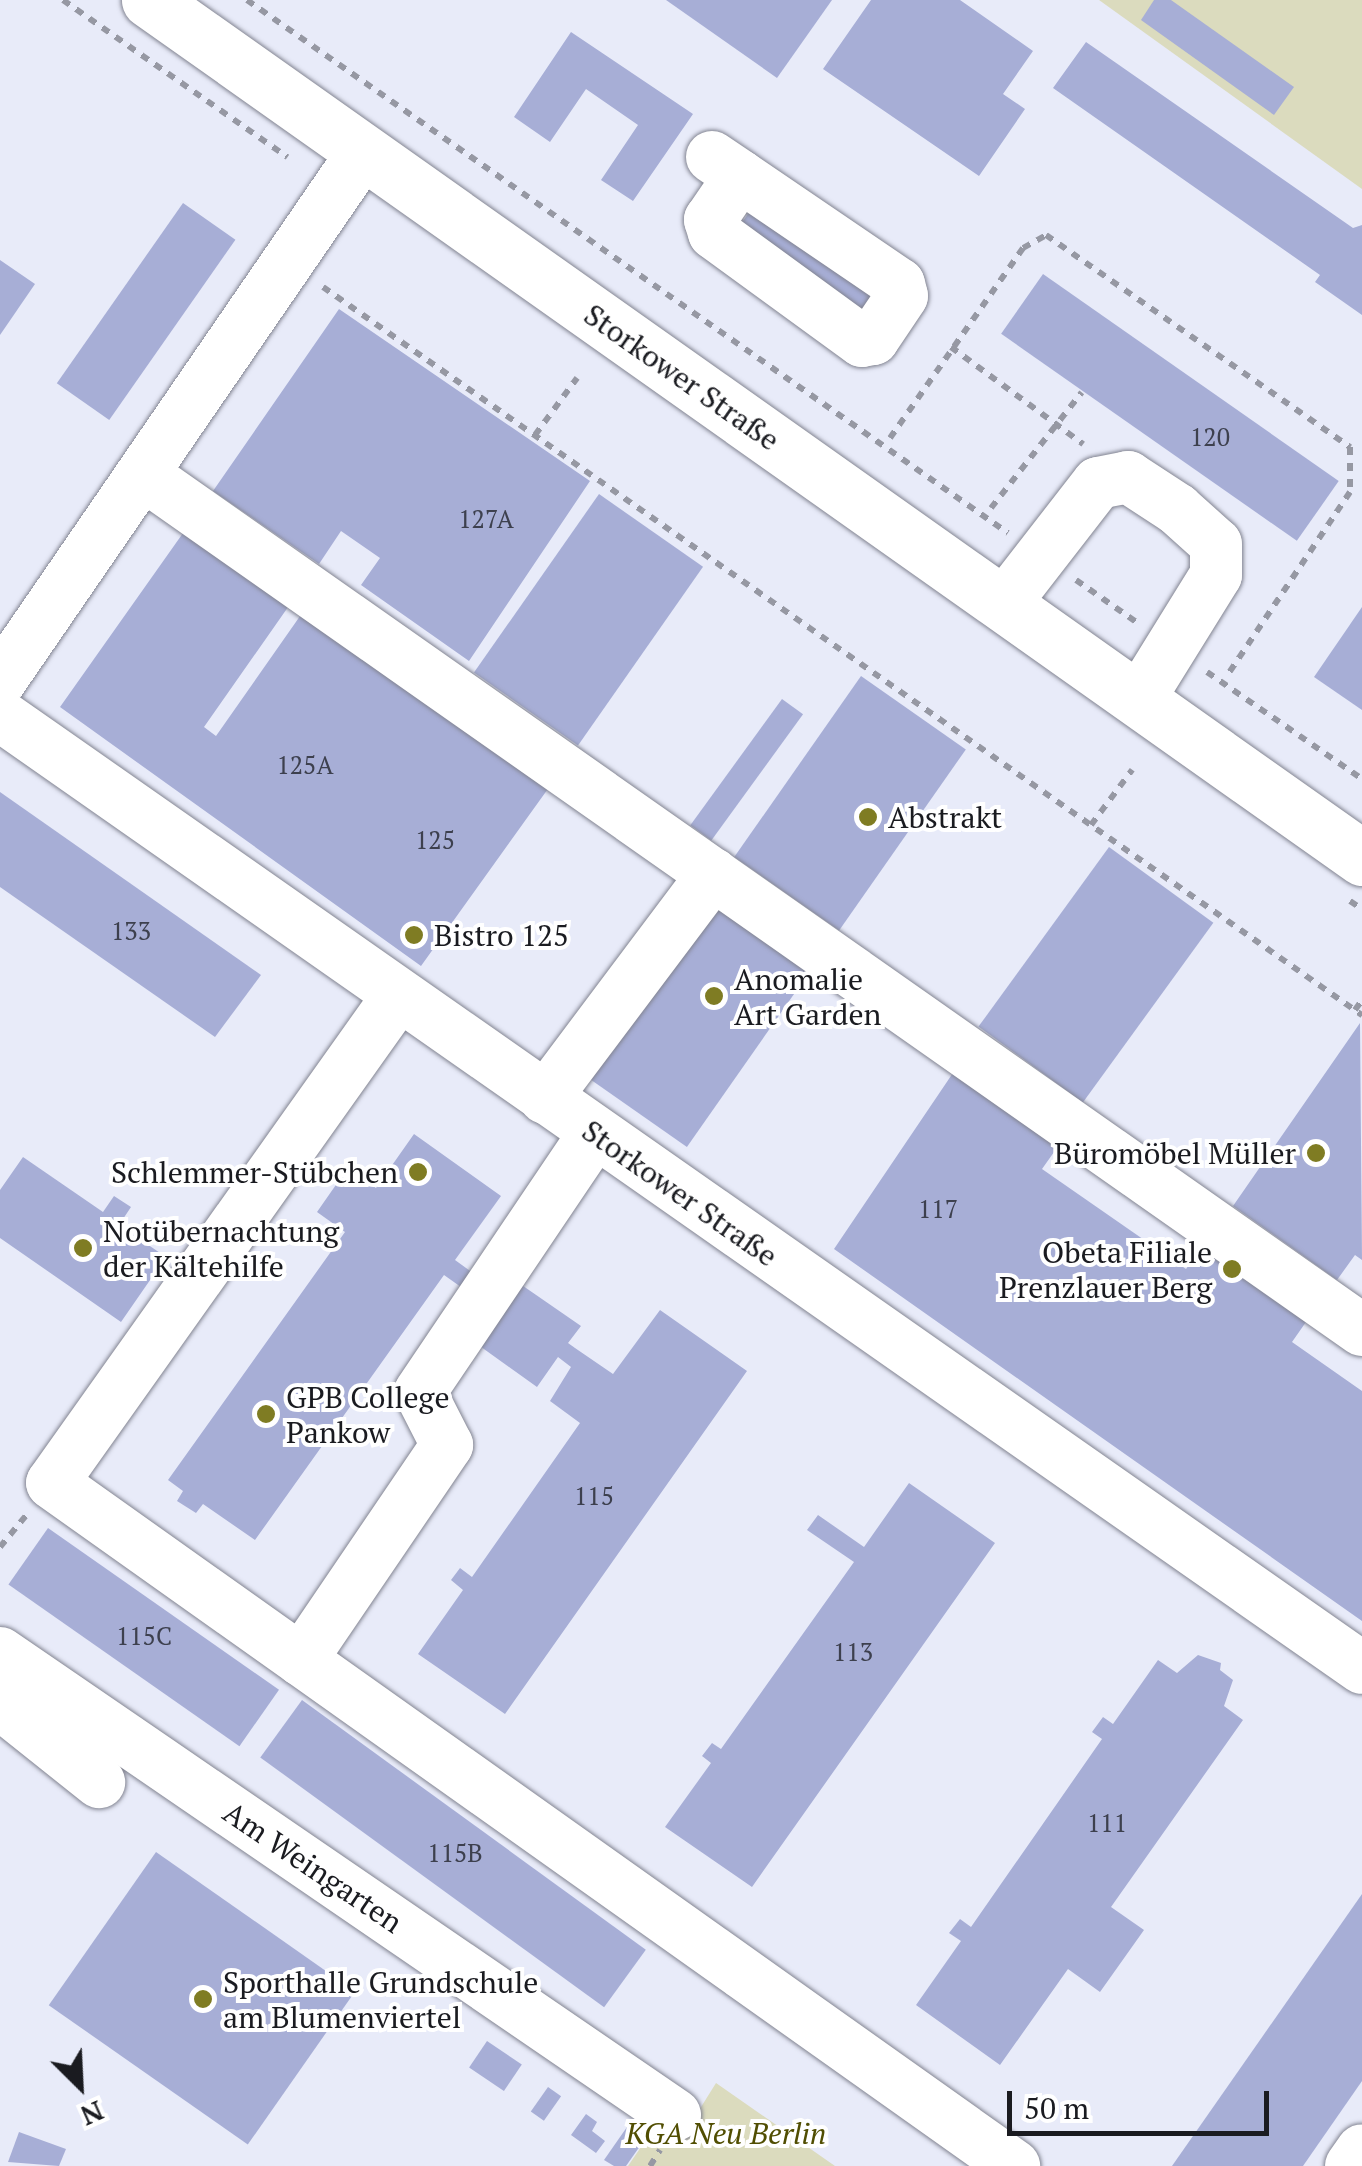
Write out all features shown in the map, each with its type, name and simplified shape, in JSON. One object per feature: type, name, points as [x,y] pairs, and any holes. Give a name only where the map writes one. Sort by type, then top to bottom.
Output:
[{"type":"main road","name":"Storkower Straße","points":[[149,0],[1362,858]]},
{"type":"lane","points":[[0,682],[364,151]]},
{"type":"lane","points":[[144,475],[1362,1330]]},
{"type":"lane","points":[[1004,604],[1098,483],[1128,477],[1216,544],[1216,575],[1139,699]]},
{"type":"lane","name":"Storkower Straße","points":[[0,715],[1362,1668]]},
{"type":"lane","points":[[544,1098],[713,874]]},
{"type":"lane","points":[[398,996],[52,1483],[1014,2166]]},
{"type":"lane","points":[[301,1660],[447,1445],[420,1392],[595,1133]]},
{"type":"lane","name":"Am Weingarten","points":[[0,1653],[675,2115]]},
{"type":"lane","points":[[0,1703],[99,1782]]},
{"type":"lane","points":[[1351,2166],[1362,2150]]},
{"type":"path","points":[[63,0],[281,153]]},
{"type":"path","points":[[247,0],[1023,543]]},
{"type":"path","points":[[890,438],[1022,248],[1046,235],[1350,447],[1350,492],[1230,673]]},
{"type":"path","points":[[290,263],[1358,1012],[1362,1000]]},
{"type":"path","points":[[951,347],[1128,477]]},
{"type":"path","points":[[535,435],[577,378]]},
{"type":"path","points":[[991,508],[1053,421],[1082,392]]},
{"type":"path","points":[[1070,575],[1143,627]]},
{"type":"path","points":[[1202,668],[1362,780]]},
{"type":"path","points":[[1091,825],[1132,770]]},
{"type":"green space","points":[[1099,0],[1362,0],[1362,189]]},
{"type":"green space","name":"KGA Neu Berlin","points":[[716,2083],[835,2166],[628,2166],[652,2131],[678,2144]]},
{"type":"building","points":[[666,0],[832,0],[777,78]]},
{"type":"building","points":[[871,0],[960,0],[1033,51],[1003,94],[1025,109],[979,176],[823,69]]},
{"type":"building","points":[[1154,0],[1171,0],[1294,87],[1274,115],[1141,20]]},
{"type":"building","points":[[571,32],[693,114],[633,201],[601,180],[638,125],[586,89],[550,142],[514,117]]},
{"type":"building","points":[[1086,42],[1353,228],[1362,225],[1362,315],[1315,282],[1320,275],[1053,88]]},
{"type":"building","points":[[183,203],[235,240],[109,420],[57,383]]},
{"type":"building","points":[[755,204],[890,297],[839,348],[741,224]]},
{"type":"building","points":[[0,260],[35,284],[0,335]]},
{"type":"building","points":[[1043,274],[1339,481],[1297,541],[1001,334]]},
{"type":"building","points":[[339,309],[590,481],[469,661],[361,585],[380,558],[341,531],[319,564],[213,491]]},
{"type":"building","points":[[599,494],[703,567],[578,745],[474,673]]},
{"type":"building","points":[[188,526],[293,600],[204,727],[216,736],[305,609],[550,786],[421,966],[60,707]]},
{"type":"building","points":[[1362,607],[1362,710],[1314,677]]},
{"type":"building","points":[[861,676],[966,749],[839,930],[734,857]]},
{"type":"building","points":[[782,699],[803,714],[711,840],[690,825]]},
{"type":"building","points":[[0,792],[261,975],[215,1037],[0,887]]},
{"type":"building","points":[[1109,847],[1213,923],[1083,1102],[979,1027]]},
{"type":"building","name":"Anomalie Art Garden","points":[[708,892],[814,966],[687,1147],[581,1073]]},
{"type":"building","name":"Büromöbel Müller","points":[[1360,1023],[1362,1260],[1355,1255],[1337,1280],[1233,1206]]},
{"type":"building","points":[[959,1064],[1064,1138],[1042,1169],[1186,1269],[1208,1239],[1313,1312],[1292,1342],[1362,1391],[1362,1621],[834,1249]]},
{"type":"building","points":[[414,1134],[501,1196],[455,1260],[502,1294],[513,1279],[581,1326],[568,1343],[575,1348],[613,1374],[660,1310],[747,1371],[505,1714],[418,1654],[463,1590],[451,1580],[460,1568],[472,1577],[580,1423],[550,1401],[571,1367],[558,1357],[537,1387],[470,1339],[492,1309],[444,1275],[255,1540],[203,1504],[196,1513],[177,1501],[183,1491],[168,1480],[345,1232],[317,1212],[347,1169],[376,1188]]},
{"type":"building","name":"Notübernachtung der Kältehilfe","points":[[23,1157],[103,1212],[114,1196],[131,1207],[119,1225],[166,1257],[121,1322],[0,1238],[0,1190]]},
{"type":"building","points":[[909,1483],[995,1543],[752,1887],[665,1827],[711,1763],[702,1756],[712,1743],[721,1749],[854,1562],[807,1530],[818,1515],[864,1547]]},
{"type":"building","points":[[48,1528],[279,1690],[239,1746],[8,1585]]},
{"type":"building","points":[[1198,1655],[1221,1663],[1220,1670],[1233,1680],[1224,1706],[1243,1720],[1111,1907],[1144,1930],[1100,1992],[1068,1969],[1000,2065],[916,2005],[961,1941],[949,1933],[960,1919],[971,1927],[1102,1739],[1092,1732],[1103,1717],[1113,1724],[1158,1660],[1177,1673]]},
{"type":"building","points":[[302,1700],[646,1950],[604,2007],[260,1757]]},
{"type":"building","name":"Sporthalle Grundschule am Blumenviertel","points":[[156,1852],[355,1991],[248,2145],[49,2005]]},
{"type":"building","points":[[1362,1894],[1362,2081],[1303,2166],[1172,2166]]},
{"type":"building","points":[[487,2041],[522,2064],[504,2091],[469,2068]]},
{"type":"building","points":[[548,2087],[561,2096],[544,2121],[531,2112]]},
{"type":"building","points":[[586,2114],[597,2122],[592,2131],[605,2141],[596,2153],[571,2135]]},
{"type":"building","points":[[627,2127],[645,2139],[626,2166],[614,2166],[604,2160]]},
{"type":"building","points":[[19,2132],[66,2149],[59,2166],[8,2162]]},
{"type":"place","name":"Abstrakt","points":[[868,817]]},
{"type":"place","name":"Bistro 125","points":[[414,935]]},
{"type":"place","name":"Anomalie Art Garden","points":[[714,996]]},
{"type":"place","name":"Büromöbel Müller","points":[[1316,1153]]},
{"type":"place","name":"Schlemmer-Stübchen","points":[[418,1172]]},
{"type":"place","name":"Notübernachtung der Kältehilfe","points":[[83,1248]]},
{"type":"place","name":"Obeta Filiale Prenzlauer Berg","points":[[1232,1269]]},
{"type":"place","name":"GPB College Pankow","points":[[266,1414]]},
{"type":"place","name":"Sporthalle Grundschule am Blumenviertel","points":[[203,1999]]}]
